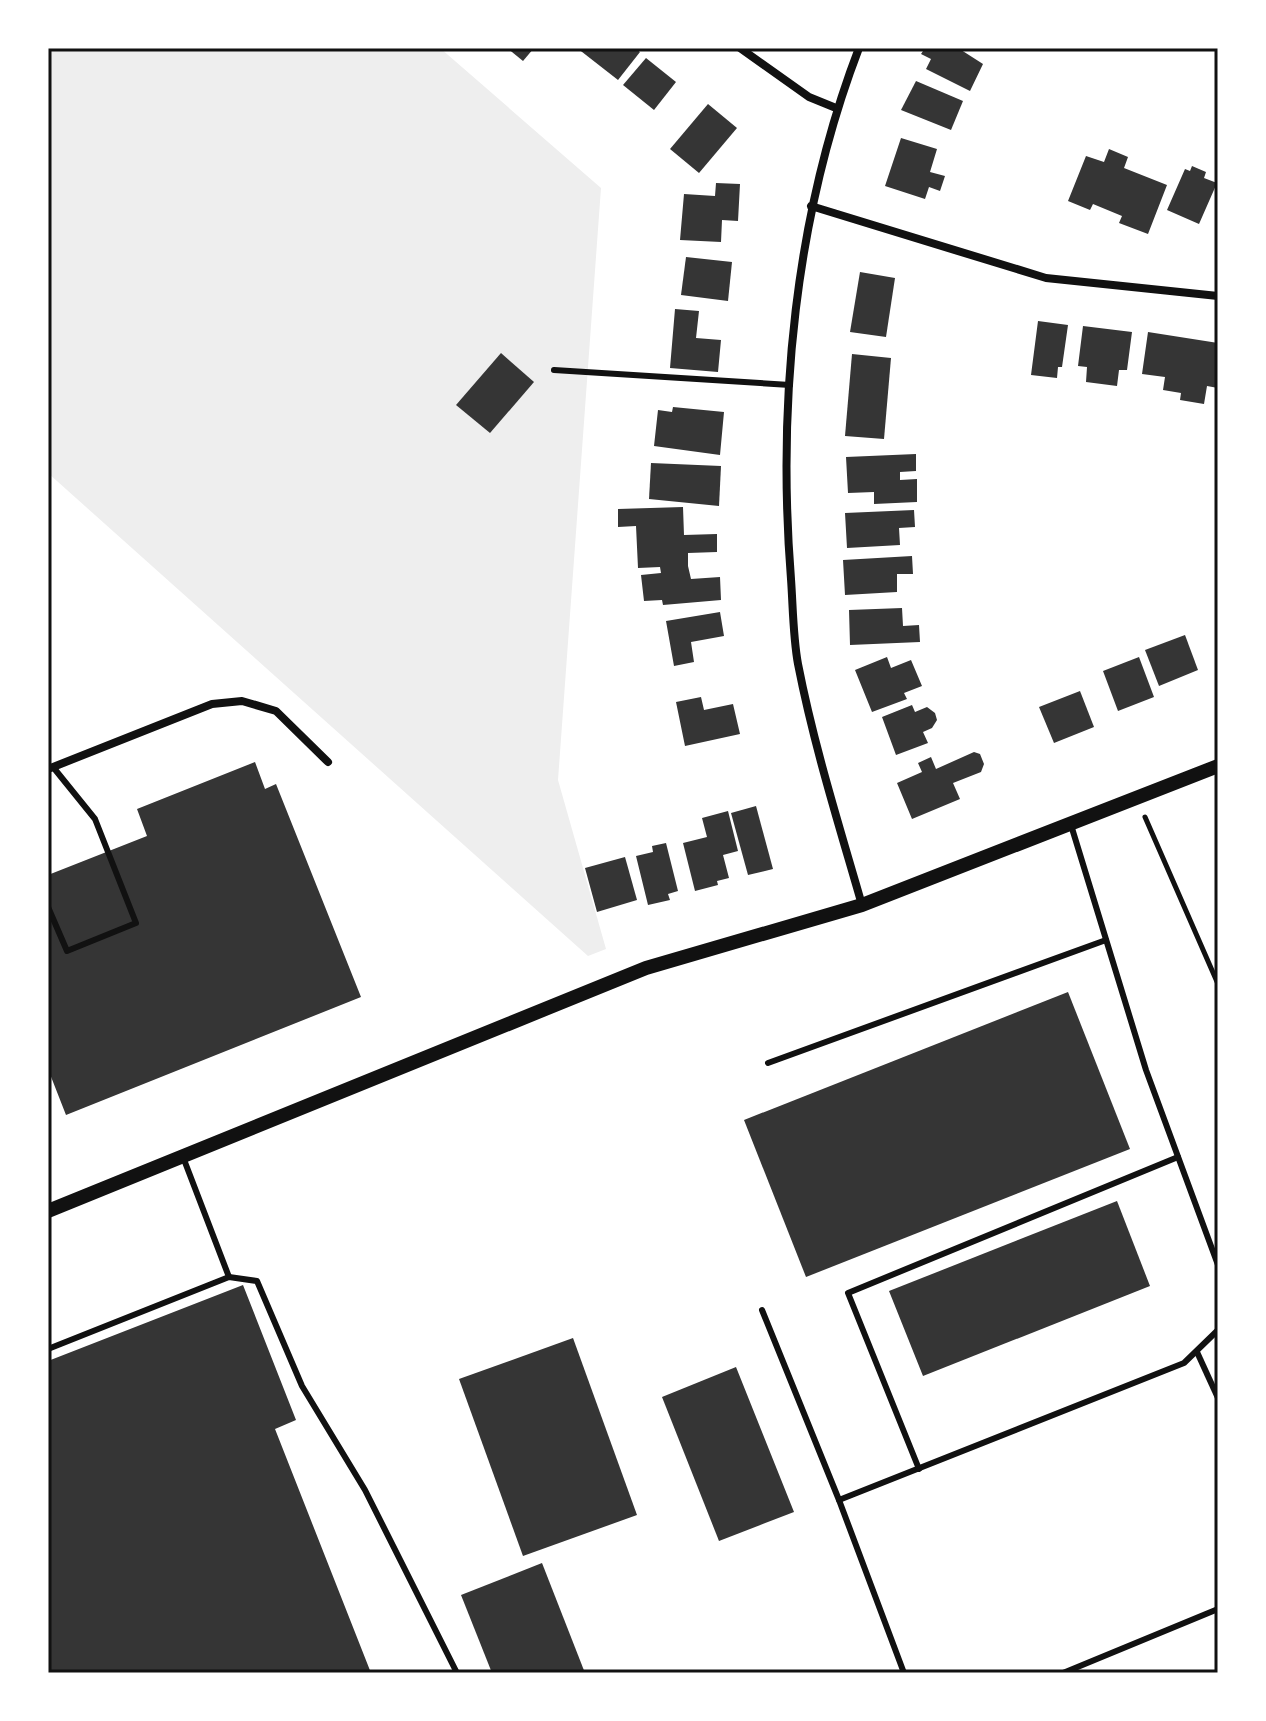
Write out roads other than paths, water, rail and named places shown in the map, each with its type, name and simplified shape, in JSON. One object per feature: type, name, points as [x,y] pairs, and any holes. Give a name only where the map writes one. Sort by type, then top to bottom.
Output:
[{"type":"street","points":[[740,48],[809,97],[836,108]]},
{"type":"street","points":[[859,48],[836,108],[811,206],[798,296],[790,385],[788,537],[798,661],[819,755],[862,905]]},
{"type":"street","points":[[811,206],[1046,278],[1218,296]]},
{"type":"street","points":[[50,768],[212,704],[242,701],[276,711],[328,762]]},
{"type":"street","points":[[48,1211],[646,968],[862,905],[1218,766]]},
{"type":"lane","points":[[554,370],[790,385]]},
{"type":"lane","points":[[48,907],[67,951],[136,923],[95,819],[50,768]]},
{"type":"lane","points":[[1071,825],[1146,1070],[1218,1265]]},
{"type":"lane","points":[[768,1063],[1106,940]]},
{"type":"lane","points":[[182,1157],[229,1277]]},
{"type":"lane","points":[[919,1469],[848,1293],[1178,1157]]},
{"type":"lane","points":[[48,1349],[229,1277],[257,1281],[302,1386],[365,1490],[457,1673]]},
{"type":"lane","points":[[762,1310],[839,1500],[904,1673]]},
{"type":"lane","points":[[839,1500],[1184,1363],[1218,1330]]},
{"type":"lane","points":[[1197,1352],[1218,1398]]},
{"type":"lane","points":[[1063,1673],[1218,1609]]}]
